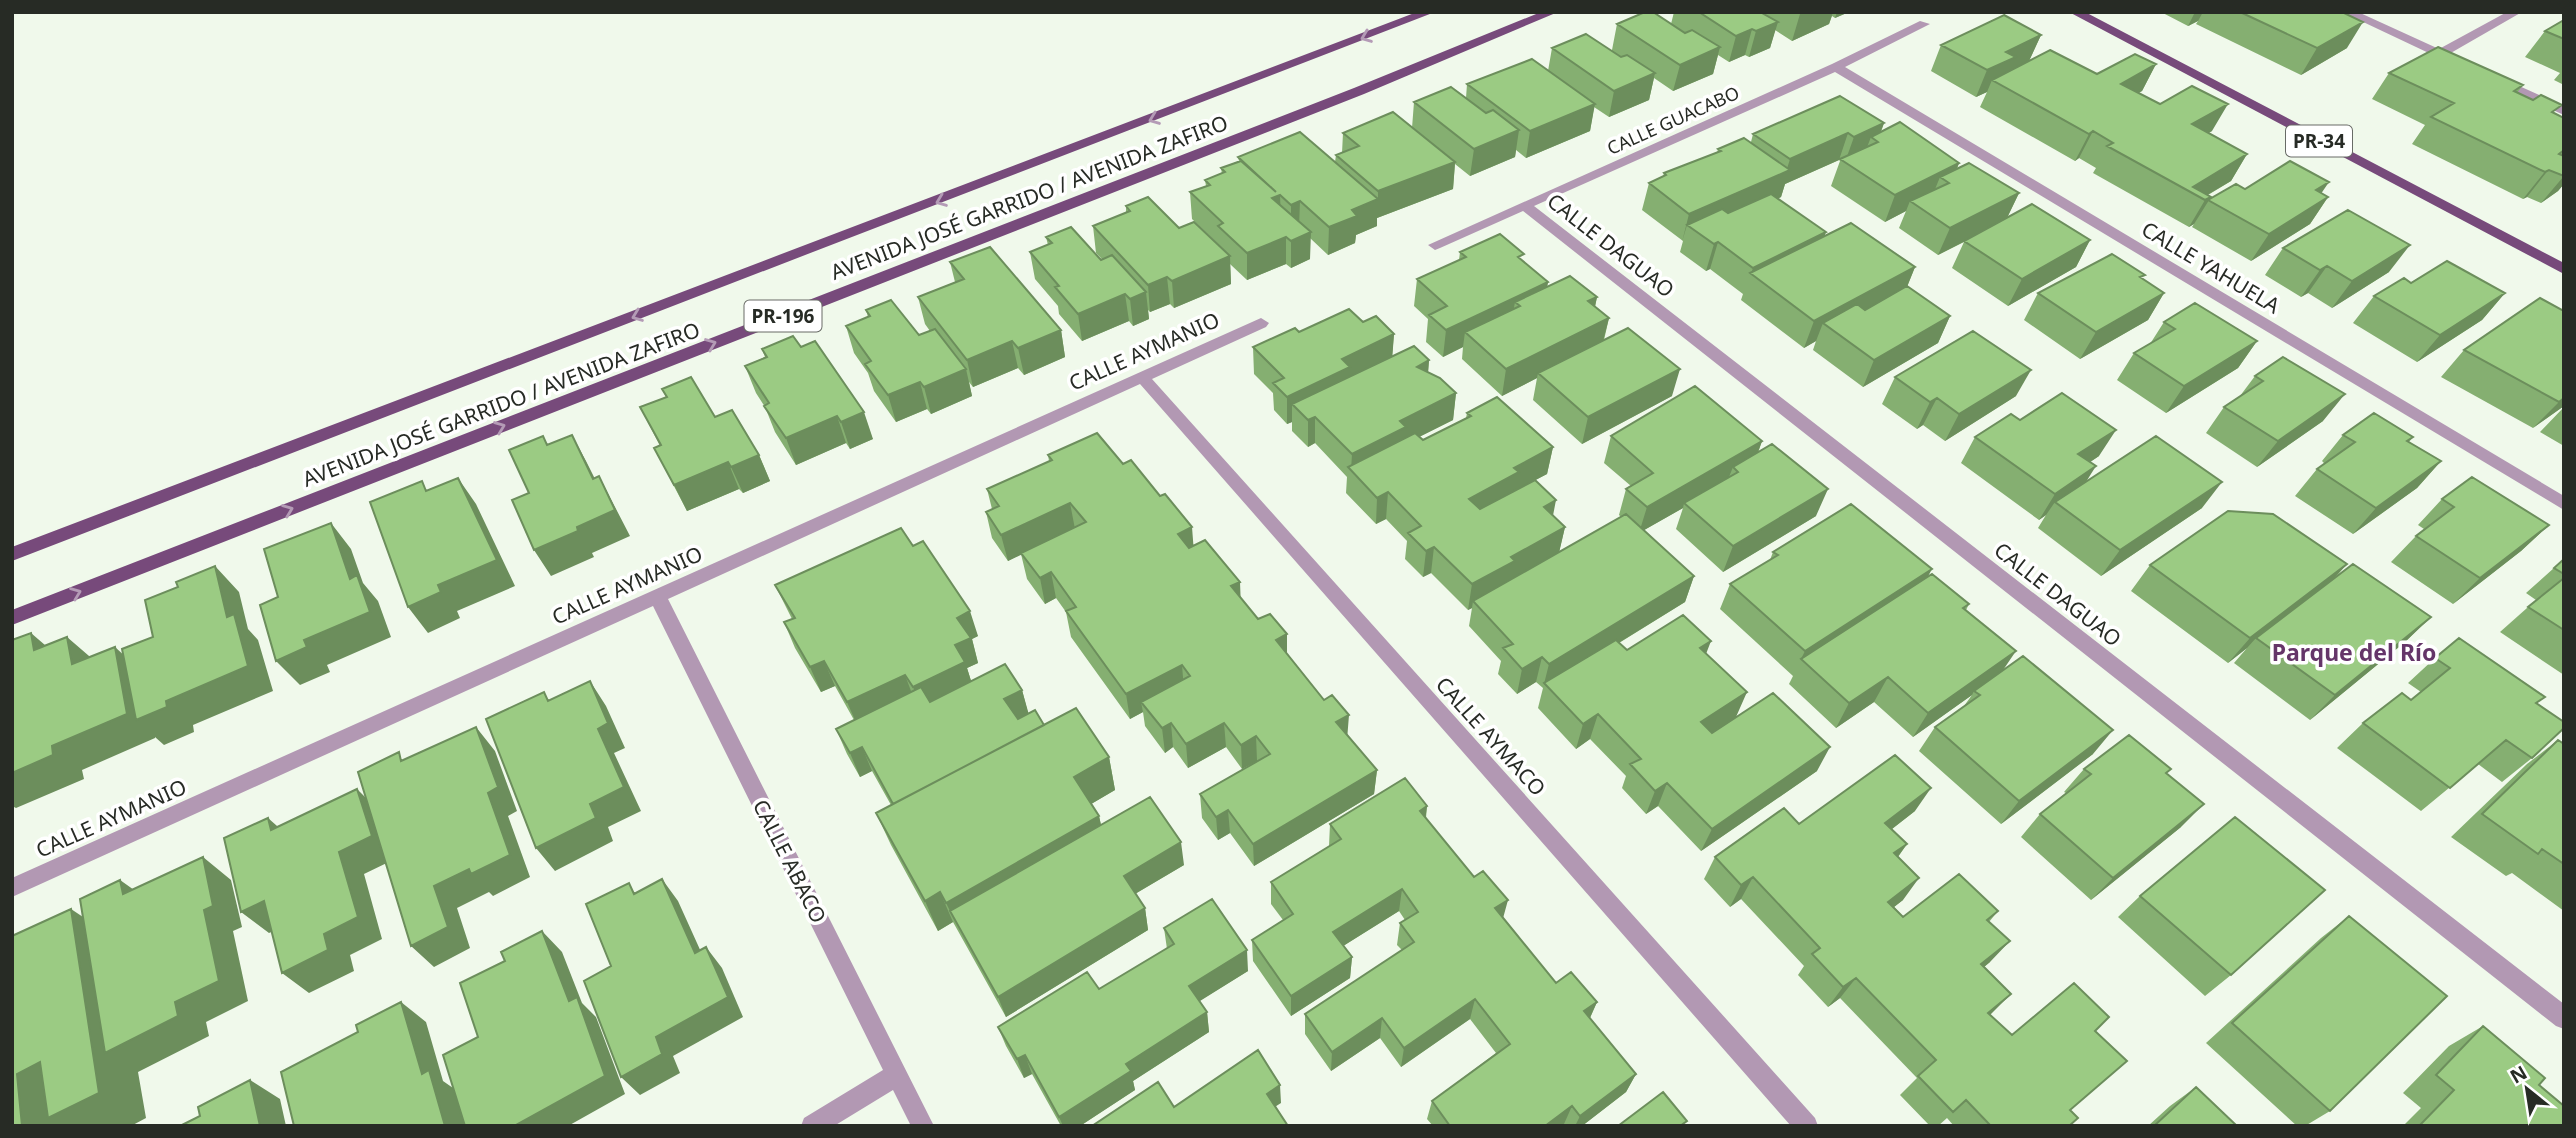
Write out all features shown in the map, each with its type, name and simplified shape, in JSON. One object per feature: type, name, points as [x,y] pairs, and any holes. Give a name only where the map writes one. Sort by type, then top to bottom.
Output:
[{"type":"main road","name":"AVENIDA JOSÉ GARRIDO / AVENIDA ZAFIRO","points":[[12,554],[1429,12]]},
{"type":"main road","name":"AVENIDA JOSÉ GARRIDO / AVENIDA ZAFIRO","points":[[12,618],[1359,91],[1552,12]]},
{"type":"main road","name":"PR-34","points":[[2075,12],[2564,269]]},
{"type":"street","points":[[2348,12],[2464,65]]},
{"type":"street","points":[[2439,54],[2516,12]]},
{"type":"street","name":"CALLE GUACABO","points":[[1435,245],[1924,24]]},
{"type":"street","name":"CALLE YAHUELA","points":[[1836,66],[2564,504]]},
{"type":"street","points":[[2489,77],[2564,111]]},
{"type":"street","name":"CALLE DAGUAO","points":[[1524,205],[2564,1018]]},
{"type":"street","name":"CALLE AYMANIO","points":[[12,888],[1261,323]]},
{"type":"street","name":"CALLE AYMACO","points":[[1142,377],[1807,1126]]},
{"type":"street","name":"CALLE ABACO","points":[[657,596],[922,1126]]},
{"type":"street","points":[[812,1126],[897,1074]]},
{"type":"building","points":[[1645,12],[1653,12],[1685,33],[1692,30],[1720,47],[1680,65],[1617,24]]},
{"type":"building","points":[[1699,12],[1760,12],[1778,22],[1736,36]]},
{"type":"building","points":[[2240,12],[2342,12],[2363,22],[2317,48]]},
{"type":"building","points":[[2004,15],[2041,35],[2006,52],[2016,57],[1987,70],[1941,45]]},
{"type":"building","points":[[2564,20],[2564,39],[2545,31]]},
{"type":"building","points":[[1586,34],[1621,57],[1627,55],[1655,73],[1614,91],[1552,48]]},
{"type":"building","points":[[2438,47],[2523,85],[2514,91],[2533,100],[2541,95],[2562,105],[2552,112],[2564,118],[2564,150],[2559,154],[2564,156],[2564,176],[2549,170],[2545,172],[2431,117],[2454,103],[2389,73]]},
{"type":"building","points":[[2050,50],[2097,74],[2135,54],[2156,64],[2121,84],[2160,104],[2192,86],[2228,104],[2192,124],[2247,154],[2193,187],[2211,197],[2205,200],[2107,146],[2113,143],[2093,131],[2089,134],[1992,80]]},
{"type":"building","points":[[1532,59],[1595,104],[1530,131],[1467,84]]},
{"type":"building","points":[[1451,87],[1486,113],[1493,110],[1519,130],[1474,149],[1414,102]]},
{"type":"building","points":[[1840,96],[1884,123],[1854,137],[1848,133],[1790,159],[1753,134]]},
{"type":"building","points":[[1393,112],[1455,162],[1378,191],[1336,155],[1359,146],[1343,133]]},
{"type":"building","points":[[1900,122],[1959,163],[1895,195],[1840,159],[1878,142],[1871,137]]},
{"type":"building","points":[[1300,132],[1378,199],[1352,210],[1357,216],[1329,227],[1300,201],[1291,205],[1280,195],[1272,198],[1311,232],[1291,241],[1286,237],[1247,253],[1218,226],[1223,223],[1190,192],[1210,185],[1205,180],[1225,172],[1221,168],[1241,161],[1276,192],[1238,157]]},
{"type":"building","points":[[1744,138],[1790,170],[1689,214],[1649,183],[1666,175],[1664,173],[1721,151],[1718,149]]},
{"type":"building","points":[[2290,161],[2329,182],[2316,190],[2328,197],[2269,234],[2208,200],[2236,184],[2245,189]]},
{"type":"building","points":[[1969,163],[2019,193],[1950,228],[1910,201],[1949,183],[1940,177]]},
{"type":"building","points":[[1771,194],[1826,232],[1753,268],[1718,242],[1714,244],[1687,225],[1722,209],[1728,213]]},
{"type":"building","points":[[1148,197],[1179,228],[1194,222],[1230,256],[1172,281],[1167,277],[1148,285],[1093,226],[1130,211],[1126,206]]},
{"type":"building","points":[[2032,204],[2090,240],[2022,279],[1964,241]]},
{"type":"building","points":[[2348,210],[2410,245],[2352,281],[2327,266],[2320,270],[2283,248]]},
{"type":"building","points":[[1851,223],[1915,267],[1814,321],[1750,273]]},
{"type":"building","points":[[1071,227],[1101,260],[1112,255],[1146,292],[1130,299],[1125,294],[1078,314],[1055,287],[1059,286],[1030,252],[1052,243],[1046,237]]},
{"type":"building","points":[[1500,234],[1524,254],[1518,257],[1548,282],[1446,330],[1429,315],[1447,306],[1417,279],[1466,257],[1460,252]]},
{"type":"building","points":[[990,247],[1061,330],[1018,348],[1012,341],[967,360],[918,297],[964,279],[950,262]]},
{"type":"building","points":[[2112,254],[2145,275],[2140,277],[2164,293],[2096,332],[2038,293]]},
{"type":"building","points":[[2447,261],[2505,293],[2440,335],[2374,296],[2404,278],[2411,283]]},
{"type":"building","points":[[1570,276],[1597,297],[1588,301],[1609,318],[1506,369],[1465,332],[1520,306],[1515,302]]},
{"type":"building","points":[[1907,286],[1950,316],[1874,360],[1823,323],[1857,304],[1865,310]]},
{"type":"building","points":[[2540,298],[2564,311],[2564,398],[2559,402],[2464,350]]},
{"type":"building","points":[[891,300],[919,335],[935,329],[966,369],[924,387],[920,382],[888,395],[865,364],[871,361],[846,326],[870,316],[866,310]]},
{"type":"building","points":[[2195,303],[2257,341],[2184,386],[2134,353],[2175,329],[2164,322]]},
{"type":"building","points":[[1349,309],[1363,322],[1376,316],[1394,334],[1342,359],[1350,367],[1287,397],[1273,383],[1284,378],[1253,347],[1295,328],[1299,332]]},
{"type":"building","points":[[1628,328],[1680,369],[1588,417],[1538,373]]},
{"type":"building","points":[[1973,331],[2031,370],[1959,414],[1937,398],[1930,402],[1895,377]]},
{"type":"building","points":[[793,336],[801,347],[815,341],[864,412],[841,422],[837,416],[786,438],[764,406],[769,403],[745,366],[767,357],[762,349]]},
{"type":"building","points":[[1414,346],[1429,360],[1417,367],[1440,378],[1456,393],[1400,421],[1406,427],[1352,454],[1315,417],[1308,420],[1292,404]]},
{"type":"building","points":[[2283,357],[2345,394],[2278,441],[2224,407],[2263,381],[2255,376]]},
{"type":"building","points":[[691,377],[715,417],[732,410],[759,455],[731,467],[728,462],[674,485],[654,448],[661,445],[640,407],[667,397],[662,389]]},
{"type":"building","points":[[1695,386],[1762,441],[1647,507],[1626,489],[1653,473],[1611,436]]},
{"type":"building","points":[[2062,393],[2116,430],[2078,454],[2096,466],[2055,494],[1975,437],[2011,414],[2020,420]]},
{"type":"building","points":[[1497,397],[1553,447],[1514,468],[1519,472],[1469,499],[1480,509],[1535,480],[1556,500],[1544,507],[1565,527],[1511,557],[1515,561],[1472,584],[1434,547],[1426,551],[1408,533],[1421,526],[1388,492],[1377,498],[1348,467],[1415,433],[1423,440],[1471,416],[1467,413]]},
{"type":"building","points":[[2374,413],[2413,437],[2407,441],[2441,461],[2376,508],[2317,469],[2355,442],[2343,435]]},
{"type":"building","points":[[1097,433],[1123,464],[1131,460],[1160,496],[1165,494],[1192,527],[1178,534],[1189,548],[1205,540],[1240,582],[1231,586],[1258,619],[1270,614],[1287,634],[1276,640],[1324,700],[1332,695],[1349,715],[1336,722],[1377,770],[1253,844],[1228,810],[1216,817],[1200,794],[1270,754],[1256,736],[1241,745],[1224,723],[1186,744],[1171,723],[1162,728],[1141,702],[1190,676],[1182,665],[1126,694],[1066,611],[1076,607],[1051,572],[1040,578],[1021,553],[1086,522],[1070,503],[1001,535],[986,512],[999,506],[987,489],[1052,460],[1048,455]]},
{"type":"building","points":[[572,435],[593,479],[599,476],[615,510],[577,527],[578,531],[534,550],[512,500],[529,493],[509,450],[543,436],[547,445]]},
{"type":"building","points":[[2156,436],[2222,482],[2120,550],[2055,502]]},
{"type":"building","points":[[1772,444],[1828,489],[1733,546],[1684,503],[1738,472],[1733,467]]},
{"type":"building","points":[[2472,477],[2549,525],[2480,578],[2416,536],[2454,507],[2442,499]]},
{"type":"building","points":[[458,478],[497,560],[438,585],[441,592],[408,607],[370,502],[422,481],[426,491]]},
{"type":"building","points":[[1851,504],[1932,569],[1805,651],[1730,584],[1778,555],[1773,552]]},
{"type":"building","points":[[2228,511],[2273,514],[2347,564],[2250,638],[2150,565]]},
{"type":"building","points":[[1626,514],[1694,576],[1549,664],[1542,657],[1522,669],[1503,648],[1513,644],[1473,601]]},
{"type":"building","points":[[331,523],[350,579],[357,575],[370,612],[304,640],[307,647],[276,661],[260,605],[278,597],[264,549]]},
{"type":"building","points":[[901,528],[913,546],[923,541],[970,611],[957,618],[971,638],[955,645],[965,662],[913,687],[905,675],[847,702],[824,661],[810,667],[784,622],[795,618],[775,585]]},
{"type":"building","points":[[2564,559],[2564,574],[2554,568]]},
{"type":"building","points":[[2353,564],[2431,617],[2335,695],[2256,638]]},
{"type":"building","points":[[215,566],[227,617],[234,614],[248,666],[166,701],[167,707],[136,720],[122,649],[153,637],[145,600],[178,587],[176,582]]},
{"type":"building","points":[[1932,574],[1969,604],[1963,608],[2016,651],[1928,713],[1888,677],[1849,703],[1801,659]]},
{"type":"building","points":[[2564,578],[2564,630],[2528,607]]},
{"type":"building","points":[[1683,615],[1711,641],[1700,648],[1747,692],[1701,722],[1712,733],[1773,693],[1830,747],[1712,829],[1667,783],[1655,791],[1630,764],[1641,759],[1598,714],[1583,724],[1544,683],[1616,640],[1627,650]]},
{"type":"building","points":[[31,633],[34,650],[67,637],[72,664],[115,647],[127,714],[52,746],[53,755],[12,773],[12,640]]},
{"type":"building","points":[[2459,638],[2545,697],[2536,703],[2564,722],[2564,728],[2532,758],[2506,740],[2450,788],[2363,723],[2402,693],[2411,700],[2450,668],[2435,658]]},
{"type":"building","points":[[2023,656],[2113,730],[2019,801],[1935,727],[1980,695],[1974,691]]},
{"type":"building","points":[[1005,664],[1022,690],[1004,699],[1018,719],[1035,710],[1044,725],[893,804],[862,747],[850,753],[836,729],[921,687],[930,702]]},
{"type":"building","points":[[590,681],[608,723],[598,729],[624,787],[590,804],[596,818],[536,848],[486,719],[544,692],[548,701]]},
{"type":"building","points":[[1076,708],[1109,757],[1074,777],[1099,816],[946,903],[940,892],[925,901],[876,813]]},
{"type":"building","points":[[476,727],[498,787],[488,793],[510,855],[471,874],[469,869],[434,886],[448,927],[411,946],[358,772],[399,752],[401,761]]},
{"type":"building","points":[[2129,735],[2171,769],[2166,773],[2204,804],[2113,878],[2040,814],[2091,774],[2084,769]]},
{"type":"building","points":[[2558,740],[2564,744],[2564,864],[2542,849],[2538,854],[2482,814]]},
{"type":"building","points":[[1895,755],[1931,788],[1885,823],[1907,844],[1894,853],[1919,878],[1888,902],[1903,917],[1959,874],[1998,911],[1987,920],[2010,941],[1981,964],[2011,994],[1988,1013],[2012,1035],[2074,983],[2109,1017],[2095,1031],[2127,1061],[2070,1110],[2078,1118],[2069,1126],[1991,1126],[1966,1100],[1953,1112],[1918,1076],[1936,1060],[1856,978],[1843,987],[1812,954],[1820,948],[1753,877],[1741,885],[1715,857],[1784,808],[1799,824]]},
{"type":"building","points":[[1405,778],[1427,806],[1420,811],[1474,877],[1483,871],[1508,900],[1495,908],[1556,983],[1571,972],[1597,1002],[1584,1011],[1636,1074],[1580,1116],[1572,1106],[1545,1126],[1450,1126],[1432,1101],[1510,1044],[1475,999],[1404,1048],[1382,1018],[1332,1052],[1305,1014],[1414,942],[1400,923],[1418,912],[1402,889],[1333,932],[1352,957],[1291,996],[1252,940],[1293,914],[1271,882],[1341,839],[1330,824]]},
{"type":"building","points":[[357,789],[372,836],[339,852],[358,917],[324,934],[328,950],[282,973],[264,901],[241,912],[224,838],[268,818],[271,830]]},
{"type":"building","points":[[1150,797],[1181,842],[1124,876],[1145,908],[998,997],[950,911]]},
{"type":"building","points":[[2235,817],[2325,890],[2231,975],[2140,896]]},
{"type":"building","points":[[203,857],[213,906],[204,910],[219,981],[175,1002],[178,1016],[105,1053],[80,899],[120,880],[123,894]]},
{"type":"building","points":[[662,879],[695,953],[706,947],[728,997],[656,1037],[662,1054],[621,1077],[584,981],[611,966],[586,904],[629,883],[634,894]]},
{"type":"building","points":[[1212,899],[1247,950],[1189,986],[1207,1012],[1126,1064],[1131,1071],[1059,1117],[1025,1055],[1017,1059],[998,1027],[1087,972],[1099,989],[1174,944],[1164,928]]},
{"type":"building","points":[[71,909],[99,1093],[48,1118],[40,1062],[17,1074],[22,1126],[12,1126],[12,936]]},
{"type":"building","points":[[2349,916],[2447,996],[2330,1111],[2232,1023]]},
{"type":"building","points":[[542,931],[569,1001],[577,997],[605,1076],[517,1126],[465,1126],[443,1055],[478,1037],[460,983],[505,961],[501,952]]},
{"type":"building","points":[[401,1002],[422,1074],[429,1070],[445,1126],[294,1126],[281,1072],[358,1032],[356,1025]]},
{"type":"building","points":[[2483,1026],[2545,1078],[2539,1085],[2564,1106],[2564,1126],[2419,1126],[2454,1090],[2436,1075]]},
{"type":"building","points":[[1258,1050],[1280,1085],[1267,1094],[1288,1126],[1092,1126],[1158,1082],[1174,1107]]},
{"type":"building","points":[[250,1080],[260,1126],[180,1126],[200,1116],[198,1107]]},
{"type":"building","points":[[2196,1087],[2237,1126],[2154,1126]]},
{"type":"building","points":[[1663,1092],[1687,1121],[1680,1126],[1618,1126]]},
{"type":"district","name":"Parque del Río","points":[[2354,652]]}]
